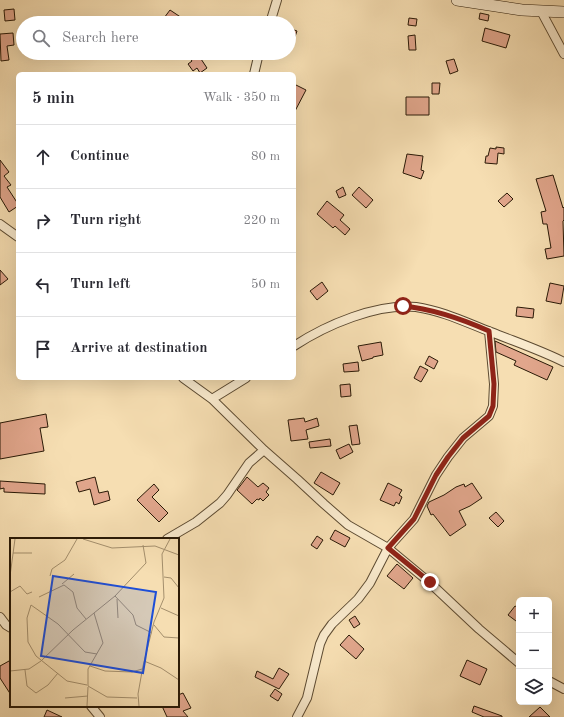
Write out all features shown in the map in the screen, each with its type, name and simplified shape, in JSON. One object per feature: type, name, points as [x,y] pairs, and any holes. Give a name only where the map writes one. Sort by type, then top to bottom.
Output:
[{"type":"main road","points":[[457,0],[541,11],[564,12]]},
{"type":"street","points":[[272,16],[277,0]]},
{"type":"street","points":[[541,11],[564,54]]},
{"type":"street","points":[[254,72],[257,60]]},
{"type":"street","points":[[0,224],[16,236]]},
{"type":"street","points":[[296,345],[341,321],[369,312],[403,306],[440,313],[467,321],[544,352],[564,362]]},
{"type":"street","points":[[297,717],[307,698],[320,644],[324,635],[332,624],[362,594],[370,583],[388,548],[414,519],[436,475],[448,457],[463,438],[489,416],[493,406],[494,384],[489,331]]},
{"type":"street","points":[[186,380],[212,399],[264,450],[348,525],[388,548],[430,582],[479,629],[516,660]]},
{"type":"street","points":[[212,399],[243,380]]},
{"type":"street","points":[[169,538],[196,522],[220,503],[249,463],[264,450]]},
{"type":"street","points":[[0,617],[6,625],[10,627]]},
{"type":"street","points":[[552,683],[564,689]]},
{"type":"street","points":[[92,707],[100,717]]},
{"type":"building","points":[[14,9],[15,20],[5,21],[4,10]]},
{"type":"building","points":[[170,10],[179,16],[166,16]]},
{"type":"building","points":[[480,13],[489,15],[488,21],[479,19]]},
{"type":"building","points":[[409,18],[417,19],[416,26],[408,25]]},
{"type":"building","points":[[485,28],[510,35],[506,48],[482,41]]},
{"type":"building","points":[[13,33],[14,45],[7,46],[9,60],[1,61],[0,34]]},
{"type":"building","points":[[415,35],[416,50],[409,50],[408,36]]},
{"type":"building","points":[[454,59],[458,71],[450,74],[446,61]]},
{"type":"building","points":[[191,60],[202,60],[207,68],[201,72],[199,72],[197,68],[193,71],[188,64],[192,61]]},
{"type":"building","points":[[432,83],[440,83],[439,94],[432,94]]},
{"type":"building","points":[[296,85],[306,90],[296,109]]},
{"type":"building","points":[[406,97],[429,97],[429,115],[406,115]]},
{"type":"building","points":[[496,147],[504,148],[504,154],[498,153],[497,164],[485,163],[486,156],[488,156],[490,148],[496,149]]},
{"type":"building","points":[[407,154],[423,156],[421,170],[424,171],[421,179],[403,173]]},
{"type":"building","points":[[0,160],[9,172],[4,176],[11,185],[7,187],[16,201],[16,207],[9,212],[0,197]]},
{"type":"building","points":[[553,175],[563,208],[564,207],[564,256],[547,259],[545,249],[551,248],[547,224],[543,224],[541,212],[546,211],[536,179]]},
{"type":"building","points":[[343,187],[346,195],[339,198],[336,191]]},
{"type":"building","points":[[359,187],[373,200],[366,208],[352,195]]},
{"type":"building","points":[[507,193],[513,199],[504,207],[498,201]]},
{"type":"building","points":[[327,201],[344,215],[340,220],[350,229],[345,235],[335,226],[333,228],[317,214]]},
{"type":"building","points":[[0,270],[8,279],[0,285]]},
{"type":"building","points":[[322,282],[328,291],[317,300],[310,291]]},
{"type":"building","points":[[550,283],[564,286],[561,304],[546,301]]},
{"type":"building","points":[[517,307],[534,309],[533,318],[516,316]]},
{"type":"building","points":[[495,341],[553,367],[547,380],[514,365],[516,361],[496,352]]},
{"type":"building","points":[[381,342],[383,355],[362,361],[358,346]]},
{"type":"building","points":[[429,356],[438,361],[434,369],[425,364]]},
{"type":"building","points":[[358,362],[359,371],[344,372],[343,364]]},
{"type":"building","points":[[420,366],[428,370],[421,382],[414,378]]},
{"type":"building","points":[[350,384],[351,396],[341,397],[340,385]]},
{"type":"building","points":[[46,414],[48,427],[40,428],[44,451],[0,459],[0,423]]},
{"type":"building","points":[[304,418],[305,422],[317,418],[319,426],[306,430],[308,439],[291,441],[288,420]]},
{"type":"building","points":[[357,425],[360,444],[352,445],[349,426]]},
{"type":"building","points":[[330,439],[331,446],[310,448],[309,442]]},
{"type":"building","points":[[349,444],[353,452],[340,459],[336,450]]},
{"type":"building","points":[[321,472],[340,483],[333,495],[314,483]]},
{"type":"building","points":[[95,477],[99,493],[108,491],[110,500],[94,505],[90,489],[79,492],[76,482]]},
{"type":"building","points":[[247,477],[258,487],[263,483],[269,488],[266,492],[269,495],[263,501],[260,498],[252,504],[237,490]]},
{"type":"building","points":[[0,481],[45,484],[45,494],[4,492],[4,488],[0,489]]},
{"type":"building","points":[[388,483],[402,490],[399,495],[402,497],[399,504],[396,502],[394,506],[380,500]]},
{"type":"building","points":[[472,483],[482,498],[459,511],[466,525],[450,536],[433,514],[431,515],[427,506],[429,502],[456,487],[464,484],[465,487]]},
{"type":"building","points":[[154,484],[159,490],[152,497],[168,513],[159,522],[137,500]]},
{"type":"building","points":[[496,512],[504,521],[498,527],[489,518]]},
{"type":"building","points":[[335,530],[350,538],[345,547],[330,539]]},
{"type":"building","points":[[317,536],[323,540],[317,549],[311,545]]},
{"type":"building","points":[[397,564],[413,578],[404,589],[387,576]]},
{"type":"building","points":[[515,606],[516,606],[516,621],[508,615]]},
{"type":"building","points":[[355,616],[360,624],[354,628],[349,620]]},
{"type":"building","points":[[349,635],[364,649],[356,659],[340,645]]},
{"type":"building","points":[[467,660],[487,669],[480,685],[460,676]]},
{"type":"building","points":[[9,661],[10,662],[10,693],[0,678],[0,666]]},
{"type":"building","points":[[279,668],[289,674],[279,689],[255,677],[257,671],[273,679]]},
{"type":"building","points":[[275,689],[282,694],[278,701],[270,696]]},
{"type":"building","points":[[183,693],[191,708],[183,711],[188,717],[167,717],[162,707],[179,707],[179,695]]},
{"type":"building","points":[[474,706],[502,717],[484,717],[472,712]]},
{"type":"building","points":[[540,707],[550,717],[529,717]]},
{"type":"building","points":[[47,710],[62,717],[44,717]]},
{"type":"route","points":[[403,306],[440,313],[467,321],[489,331],[494,384],[493,406],[489,416],[463,438],[448,457],[436,475],[414,519],[388,548],[430,582]]}]
